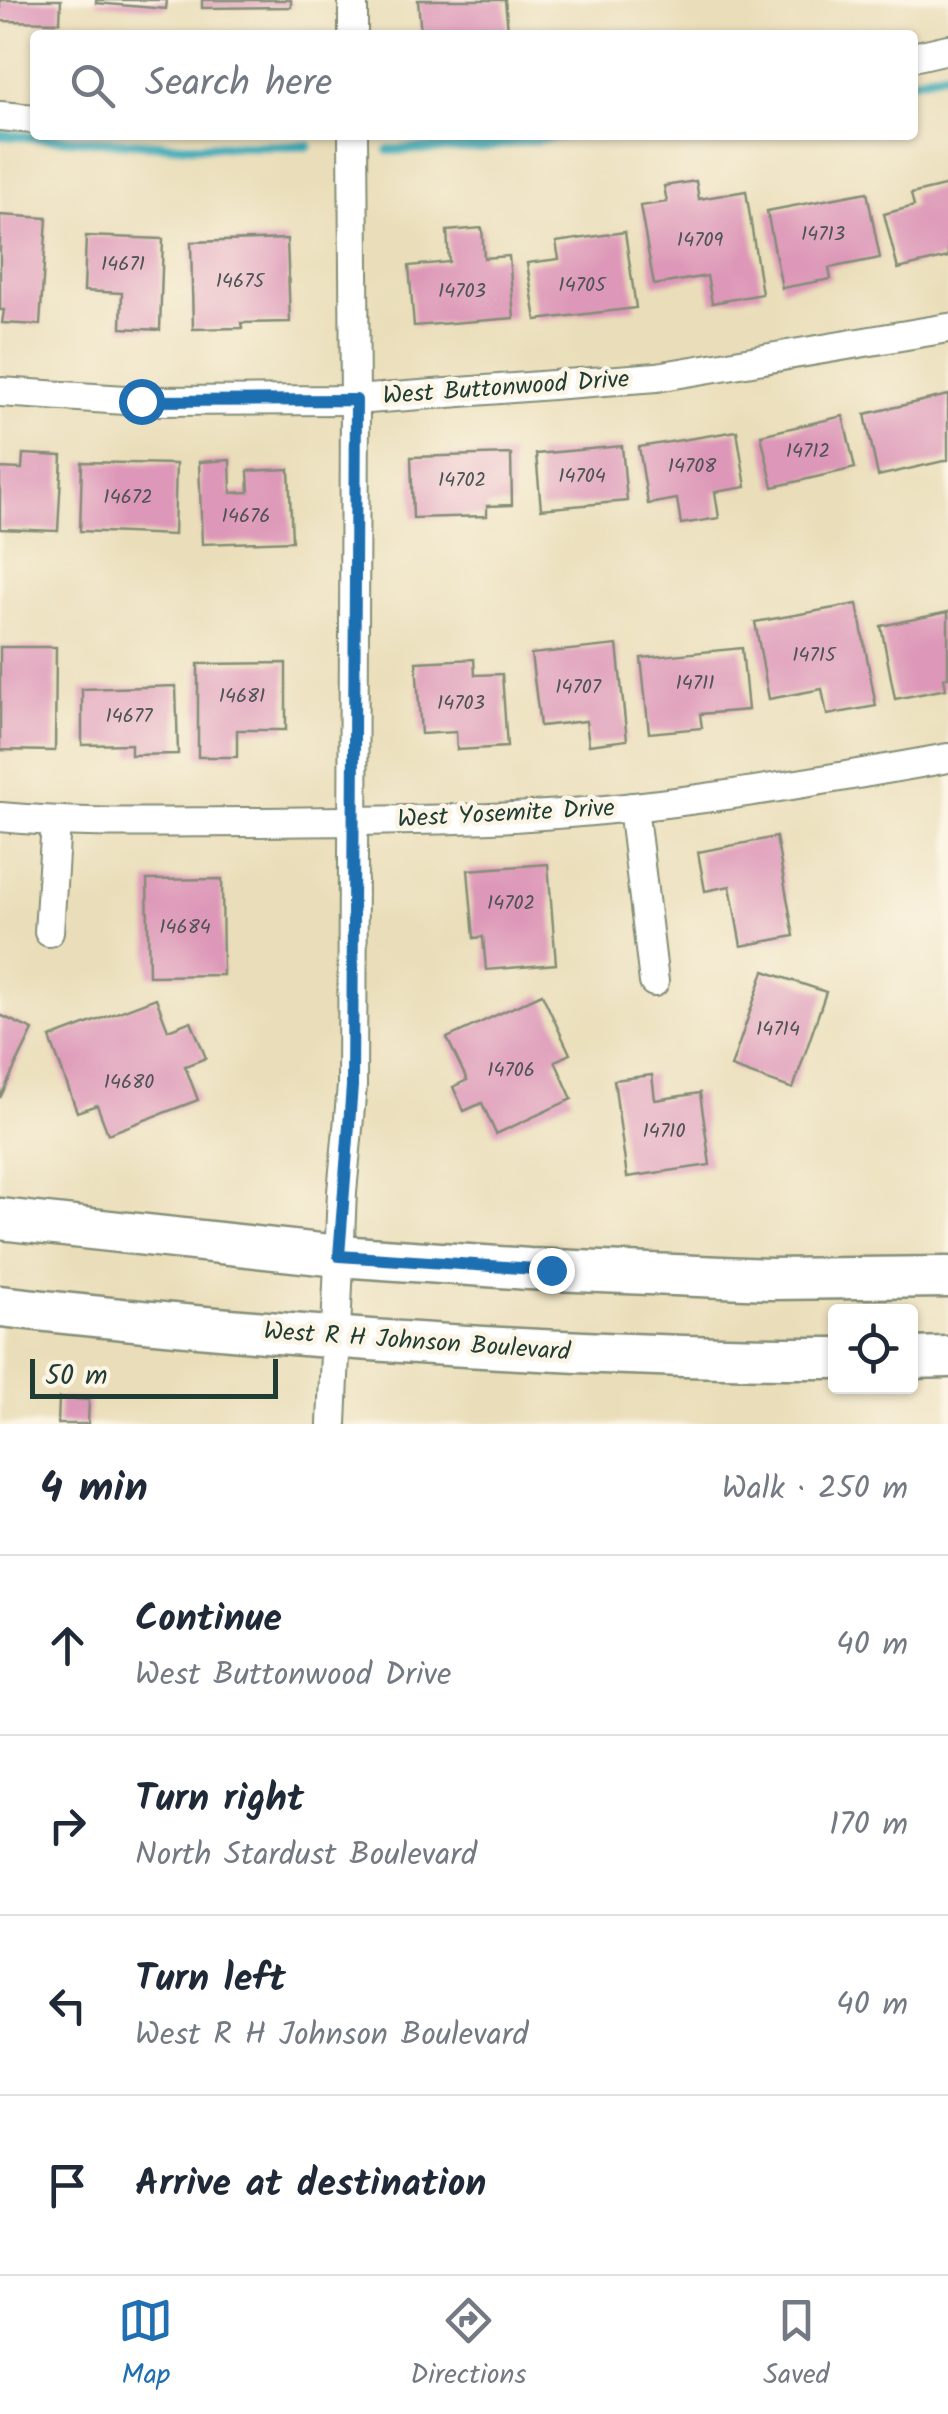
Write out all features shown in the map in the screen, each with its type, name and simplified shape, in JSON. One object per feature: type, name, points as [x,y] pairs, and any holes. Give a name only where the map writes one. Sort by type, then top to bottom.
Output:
[{"type":"main road","points":[[0,1219],[339,1256],[529,1269],[770,1279],[948,1276]]},
{"type":"main road","name":"West R H Johnson Boulevard","points":[[0,1306],[335,1339],[682,1356],[828,1358]]},
{"type":"main road","points":[[918,1358],[948,1357]]},
{"type":"street","points":[[352,0],[353,30]]},
{"type":"street","points":[[918,55],[948,49]]},
{"type":"street","points":[[0,116],[30,118]]},
{"type":"street","points":[[332,1424],[352,1086],[354,140]]},
{"type":"street","name":"West Buttonwood Drive","points":[[0,392],[141,401],[356,400],[657,377],[948,328]]},
{"type":"street","name":"West Yosemite Drive","points":[[0,817],[56,822],[515,817],[777,790],[948,758]]},
{"type":"street","points":[[633,807],[654,982]]},
{"type":"street","points":[[49,932],[56,822]]},
{"type":"building","points":[[0,0],[61,0],[60,22],[0,21]]},
{"type":"building","points":[[96,0],[167,0],[166,9]]},
{"type":"building","points":[[202,0],[291,0],[291,7],[202,8]]},
{"type":"building","points":[[418,0],[505,0],[508,30],[421,30]]},
{"type":"building","points":[[696,181],[699,199],[746,191],[762,294],[712,303],[707,276],[654,285],[640,206],[667,202],[664,186]]},
{"type":"building","points":[[948,185],[948,257],[898,269],[884,214],[914,206],[911,194]]},
{"type":"building","points":[[867,192],[880,258],[829,268],[831,279],[782,288],[767,211]]},
{"type":"building","points":[[0,215],[47,218],[40,325],[2,323]]},
{"type":"building","points":[[482,228],[484,258],[509,256],[514,318],[414,326],[409,266],[449,262],[447,231]]},
{"type":"building","points":[[625,232],[636,308],[536,320],[527,263],[559,259],[556,242]]},
{"type":"building","points":[[86,236],[163,239],[160,330],[121,328],[122,293],[84,291]]},
{"type":"building","points":[[287,239],[290,322],[193,329],[191,242]]},
{"type":"building","points":[[948,395],[948,460],[878,476],[865,414]]},
{"type":"building","points":[[843,416],[855,468],[773,487],[761,435]]},
{"type":"building","points":[[737,431],[746,487],[715,492],[719,518],[681,524],[677,499],[648,504],[639,447]]},
{"type":"building","points":[[622,446],[627,501],[541,509],[536,454]]},
{"type":"building","points":[[23,454],[62,456],[58,531],[0,529],[0,468],[22,469]]},
{"type":"building","points":[[511,454],[512,505],[487,506],[487,516],[413,518],[411,457]]},
{"type":"building","points":[[230,460],[231,493],[249,492],[248,471],[289,469],[292,541],[202,544],[199,462]]},
{"type":"building","points":[[82,462],[176,464],[174,535],[80,531]]},
{"type":"building","points":[[857,604],[876,706],[827,715],[822,689],[769,699],[755,622]]},
{"type":"building","points":[[948,612],[946,689],[895,699],[881,626]]},
{"type":"building","points":[[617,645],[627,740],[589,745],[586,721],[540,726],[531,654]]},
{"type":"building","points":[[0,647],[56,647],[55,751],[0,750]]},
{"type":"building","points":[[742,648],[748,710],[700,714],[702,728],[649,733],[641,658]]},
{"type":"building","points":[[474,659],[475,675],[502,674],[507,747],[457,750],[456,732],[421,734],[416,662]]},
{"type":"building","points":[[286,663],[286,730],[237,730],[237,757],[198,757],[198,664]]},
{"type":"building","points":[[176,686],[178,754],[131,755],[131,744],[82,745],[82,689]]},
{"type":"building","points":[[776,837],[794,936],[741,946],[730,886],[705,891],[698,852]]},
{"type":"building","points":[[548,864],[556,964],[486,970],[483,937],[474,938],[468,870]]},
{"type":"building","points":[[222,879],[223,975],[149,976],[147,880]]},
{"type":"building","points":[[764,971],[826,992],[793,1089],[731,1067]]},
{"type":"building","points":[[542,994],[570,1054],[555,1061],[572,1099],[496,1134],[482,1103],[464,1111],[453,1087],[467,1080],[447,1038]]},
{"type":"building","points":[[156,998],[168,1030],[191,1021],[206,1058],[185,1066],[198,1100],[108,1134],[97,1105],[77,1112],[50,1038]]},
{"type":"building","points":[[0,1015],[33,1030],[0,1098]]},
{"type":"building","points":[[652,1075],[655,1100],[700,1093],[710,1165],[627,1177],[614,1080]]},
{"type":"building","points":[[59,1398],[89,1400],[88,1424],[58,1424]]},
{"type":"waterway","points":[[918,79],[948,72]]},
{"type":"waterway","points":[[0,135],[30,137]]},
{"type":"waterway","points":[[83,140],[183,146],[308,146]]},
{"type":"waterway","points":[[389,150],[481,147],[531,140]]},
{"type":"route","points":[[141,401],[356,400],[352,1086],[339,1256],[551,1270]]}]
